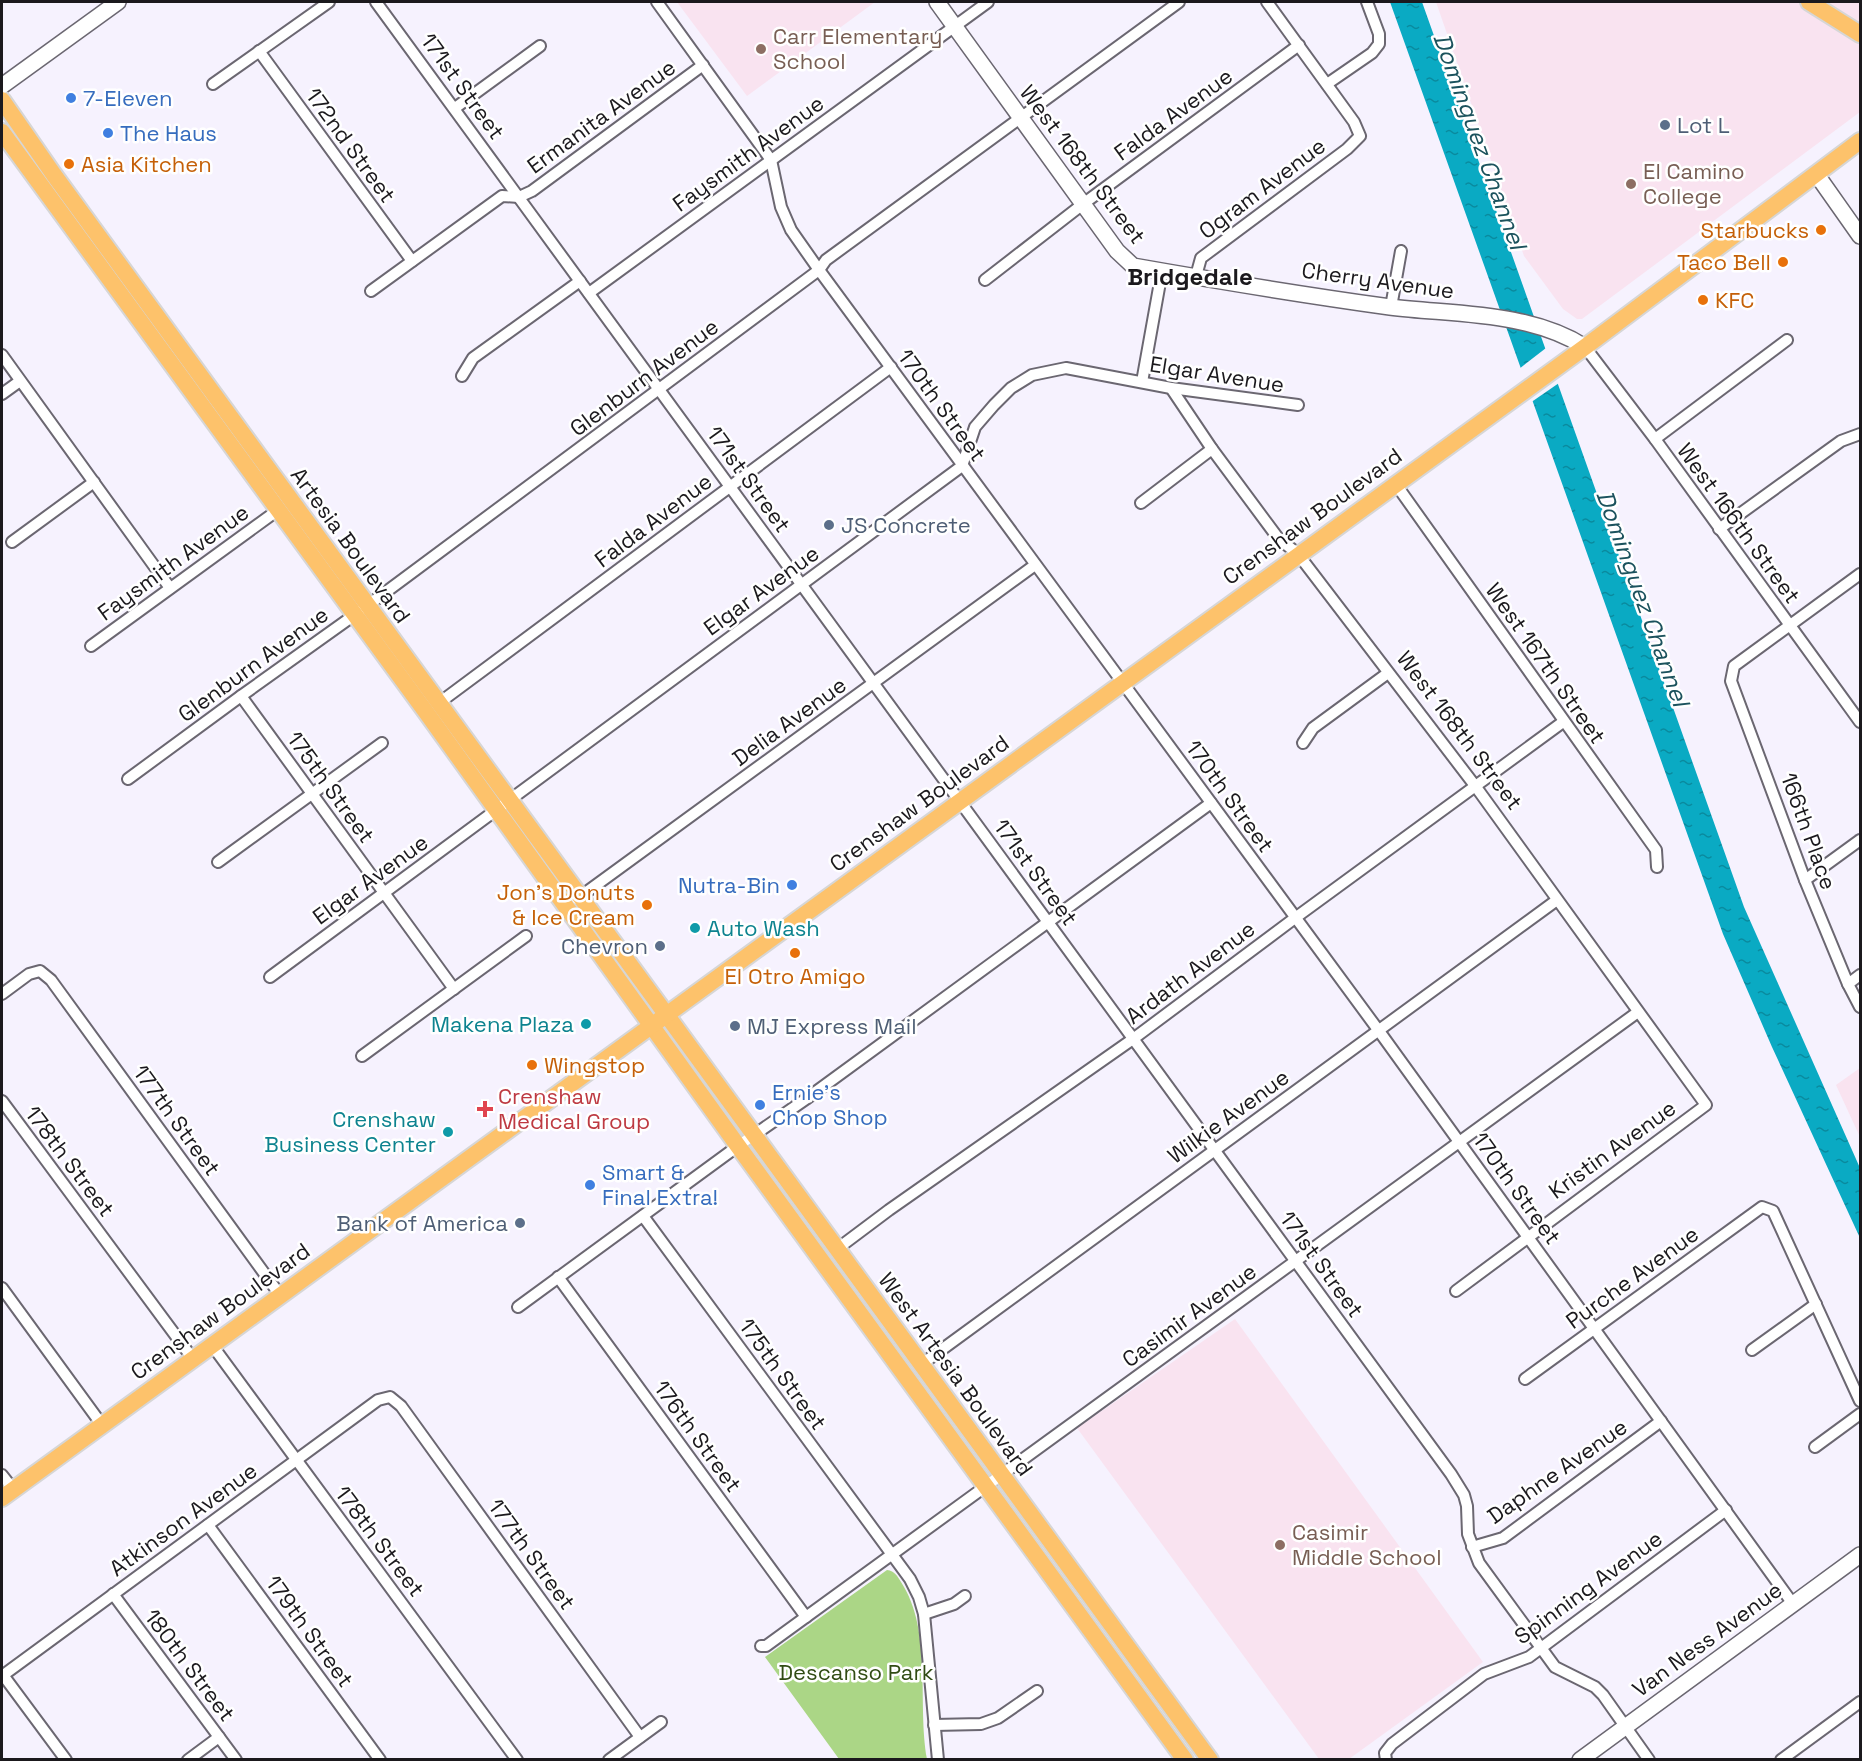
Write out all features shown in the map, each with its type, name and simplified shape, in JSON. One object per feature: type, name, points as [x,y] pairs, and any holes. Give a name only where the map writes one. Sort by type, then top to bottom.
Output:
[{"type":"main road","points":[[1809,2],[1860,34]]},
{"type":"main road","name":"Artesia Boulevard","points":[[2,100],[361,610],[495,810],[651,1025]]},
{"type":"main road","name":"Artesia Boulevard","points":[[2,132],[278,510],[439,704],[666,1014]]},
{"type":"main road","name":"Crenshaw Boulevard","points":[[7,1494],[1585,347],[1860,141]]},
{"type":"main road","name":"West Artesia Boulevard","points":[[666,1014],[1210,1760]]},
{"type":"main road","name":"West Artesia Boulevard","points":[[651,1025],[1185,1760]]},
{"type":"street","points":[[2,86],[118,2]]},
{"type":"street","points":[[213,84],[329,2]]},
{"type":"street","name":"171st Street","points":[[376,2],[1461,1489],[1467,1506],[1468,1534],[1479,1563],[1540,1649],[1558,1671],[1595,1687],[1649,1760]]},
{"type":"street","name":"170th Street","points":[[657,2],[771,160],[781,207],[791,230],[819,270],[1379,1031],[1793,1604]]},
{"type":"street","name":"West 168th Street","points":[[936,2],[1117,251],[1132,266],[1162,271]]},
{"type":"street","name":"Faysmith Avenue","points":[[589,293],[988,2]]},
{"type":"street","name":"Glenburn Avenue","points":[[128,780],[660,390],[819,270],[826,260],[1179,2]]},
{"type":"street","points":[[1267,2],[1327,84],[1372,53],[1379,44],[1367,2]]},
{"type":"street","name":"Falda Avenue","points":[[985,280],[1083,204],[1299,45]]},
{"type":"street","points":[[455,108],[540,46]]},
{"type":"street","name":"172nd Street","points":[[259,51],[412,261]]},
{"type":"street","name":"Ermanita Avenue","points":[[371,291],[502,196],[519,197],[532,191],[703,65]]},
{"type":"street","name":"Ogram Avenue","points":[[1197,276],[1201,258],[1347,149],[1360,136],[1354,122],[1327,84]]},
{"type":"street","points":[[1816,175],[1860,236]]},
{"type":"street","points":[[1391,307],[1401,251]]},
{"type":"street","points":[[1142,382],[1162,271]]},
{"type":"street","name":"Cherry Avenue","points":[[1162,271],[1391,307],[1501,319],[1568,336],[1585,347]]},
{"type":"street","points":[[462,376],[473,358],[580,280]]},
{"type":"street","points":[[1655,440],[1787,340]]},
{"type":"street","name":"West 166th Street","points":[[1585,347],[1789,626],[1859,716]]},
{"type":"street","points":[[2,355],[170,588]]},
{"type":"street","name":"Falda Avenue","points":[[439,704],[891,367]]},
{"type":"street","name":"Elgar Avenue","points":[[270,977],[962,466],[975,427],[1011,388],[1032,375],[1066,368],[1171,388],[1298,405]]},
{"type":"street","points":[[2,394],[20,381]]},
{"type":"street","name":"West 168th Street","points":[[1171,388],[1212,449],[1278,538],[1299,554],[1476,787],[1706,1105]]},
{"type":"street","points":[[1719,530],[1841,441],[1860,434]]},
{"type":"street","points":[[1141,503],[1212,449]]},
{"type":"street","points":[[12,542],[93,482]]},
{"type":"street","name":"West 167th Street","points":[[1395,483],[1656,850],[1657,867]]},
{"type":"street","name":"Faysmith Avenue","points":[[91,646],[278,510]]},
{"type":"street","name":"Delia Avenue","points":[[566,907],[1035,565]]},
{"type":"street","points":[[1789,626],[1860,574]]},
{"type":"street","name":"166th Place","points":[[1789,626],[1734,666],[1731,681],[1805,880],[1848,984],[1860,1007]]},
{"type":"street","points":[[1303,743],[1313,728],[1388,673]]},
{"type":"street","name":"175th Street","points":[[241,696],[454,989]]},
{"type":"street","name":"Ardath Avenue","points":[[837,1249],[1133,1039],[1563,722]]},
{"type":"street","points":[[218,862],[382,743]]},
{"type":"street","points":[[518,1306],[1211,803]]},
{"type":"street","points":[[1805,880],[1860,840]]},
{"type":"street","name":"Wilkie Avenue","points":[[922,1364],[1557,900]]},
{"type":"street","points":[[362,1056],[526,936]]},
{"type":"street","name":"177th Street","points":[[2,994],[29,974],[40,971],[51,980],[280,1295]]},
{"type":"street","points":[[1848,984],[1860,975]]},
{"type":"street","name":"Casimir Avenue","points":[[761,1646],[766,1646],[893,1555],[1638,1012]]},
{"type":"street","name":"178th Street","points":[[2,1101],[193,1359]]},
{"type":"street","name":"Kristin Avenue","points":[[1456,1291],[1706,1105]]},
{"type":"street","name":"Purche Avenue","points":[[1524,1379],[1762,1208],[1773,1211],[1816,1304]]},
{"type":"street","name":"175th Street","points":[[643,1216],[910,1579],[919,1596],[924,1614],[938,1760]]},
{"type":"street","name":"176th Street","points":[[558,1277],[806,1617]]},
{"type":"street","points":[[2,1288],[102,1425]]},
{"type":"street","points":[[1752,1350],[1816,1304],[1860,1401]]},
{"type":"street","name":"178th Street","points":[[212,1345],[517,1760]]},
{"type":"street","name":"177th Street","points":[[390,1397],[401,1406],[640,1737]]},
{"type":"street","name":"Atkinson Avenue","points":[[2,1675],[378,1400],[390,1397]]},
{"type":"street","points":[[1815,1447],[1860,1414]]},
{"type":"street","name":"Daphne Avenue","points":[[1472,1547],[1503,1538],[1661,1421]]},
{"type":"street","points":[[2,1475],[7,1494]]},
{"type":"street","name":"Spinning Avenue","points":[[1385,1756],[1392,1744],[1484,1674],[1529,1657],[1726,1510]]},
{"type":"street","name":"179th Street","points":[[208,1525],[380,1760]]},
{"type":"street","name":"Van Ness Avenue","points":[[1580,1760],[1860,1555]]},
{"type":"street","name":"180th Street","points":[[113,1594],[236,1760]]},
{"type":"street","points":[[924,1614],[954,1604],[965,1596]]},
{"type":"street","points":[[2,1675],[61,1758]]},
{"type":"street","points":[[934,1725],[981,1724],[998,1718],[1037,1691]]},
{"type":"street","points":[[1780,1760],[1860,1702]]},
{"type":"street","points":[[615,1758],[661,1722]]},
{"type":"street","points":[[188,1760],[219,1737]]},
{"type":"shaded area","name":"Carr Elementary School","points":[[677,2],[875,2],[747,96]]},
{"type":"shaded area","name":"El Camino College","points":[[1436,2],[1860,2],[1860,112],[1582,319],[1577,319],[1563,309],[1524,256]]},
{"type":"shaded area","points":[[1860,1068],[1860,1137],[1836,1085]]},
{"type":"shaded area","name":"Casimir Middle School","points":[[1235,1319],[1483,1662],[1349,1759],[1319,1759],[1077,1428]]},
{"type":"green space","name":"Descanso Park","points":[[887,1570],[894,1573],[901,1582],[911,1601],[917,1622],[921,1645],[924,1737],[927,1759],[839,1759],[765,1657]]},
{"type":"water","points":[[1390,2],[1422,2],[1744,907],[1860,1168],[1860,1238],[1723,934]]},
{"type":"pier","points":[[1546,348],[1559,383],[1530,403],[1519,369]]},
{"type":"place","name":"Carr Elementary School","points":[[761,49]]},
{"type":"place","name":"7-Eleven","points":[[71,98]]},
{"type":"place","name":"Lot L","points":[[1665,125]]},
{"type":"place","name":"The Haus","points":[[108,133]]},
{"type":"place","name":"Asia Kitchen","points":[[69,164]]},
{"type":"place","name":"El Camino College","points":[[1631,184]]},
{"type":"place","name":"Starbucks","points":[[1821,230]]},
{"type":"place","name":"Taco Bell","points":[[1783,262]]},
{"type":"place","name":"KFC","points":[[1703,300]]},
{"type":"place","name":"JS Concrete","points":[[829,525]]},
{"type":"place","name":"Nutra-Bin","points":[[792,885]]},
{"type":"place","name":"Jon's Donuts & Ice Cream","points":[[647,905]]},
{"type":"place","name":"Auto Wash","points":[[695,928]]},
{"type":"place","name":"Chevron","points":[[660,946]]},
{"type":"place","name":"El Otro Amigo","points":[[795,953]]},
{"type":"place","name":"Makena Plaza","points":[[586,1024]]},
{"type":"place","name":"MJ Express Mail","points":[[735,1026]]},
{"type":"place","name":"Wingstop","points":[[532,1065]]},
{"type":"place","name":"Ernie’s Chop Shop","points":[[760,1105]]},
{"type":"place","name":"Crenshaw Medical Group","points":[[485,1109]]},
{"type":"place","name":"Crenshaw Business Center","points":[[448,1132]]},
{"type":"place","name":"Smart & Final Extra!","points":[[590,1185]]},
{"type":"place","name":"Bank of America","points":[[520,1223]]},
{"type":"place","name":"Casimir Middle School","points":[[1280,1545]]},
{"type":"district","name":"Bridgedale","points":[[1190,276]]},
{"type":"water label","name":"Dominguez Channel","points":[[1480,141]]},
{"type":"water label","name":"Dominguez Channel","points":[[1643,598]]}]
